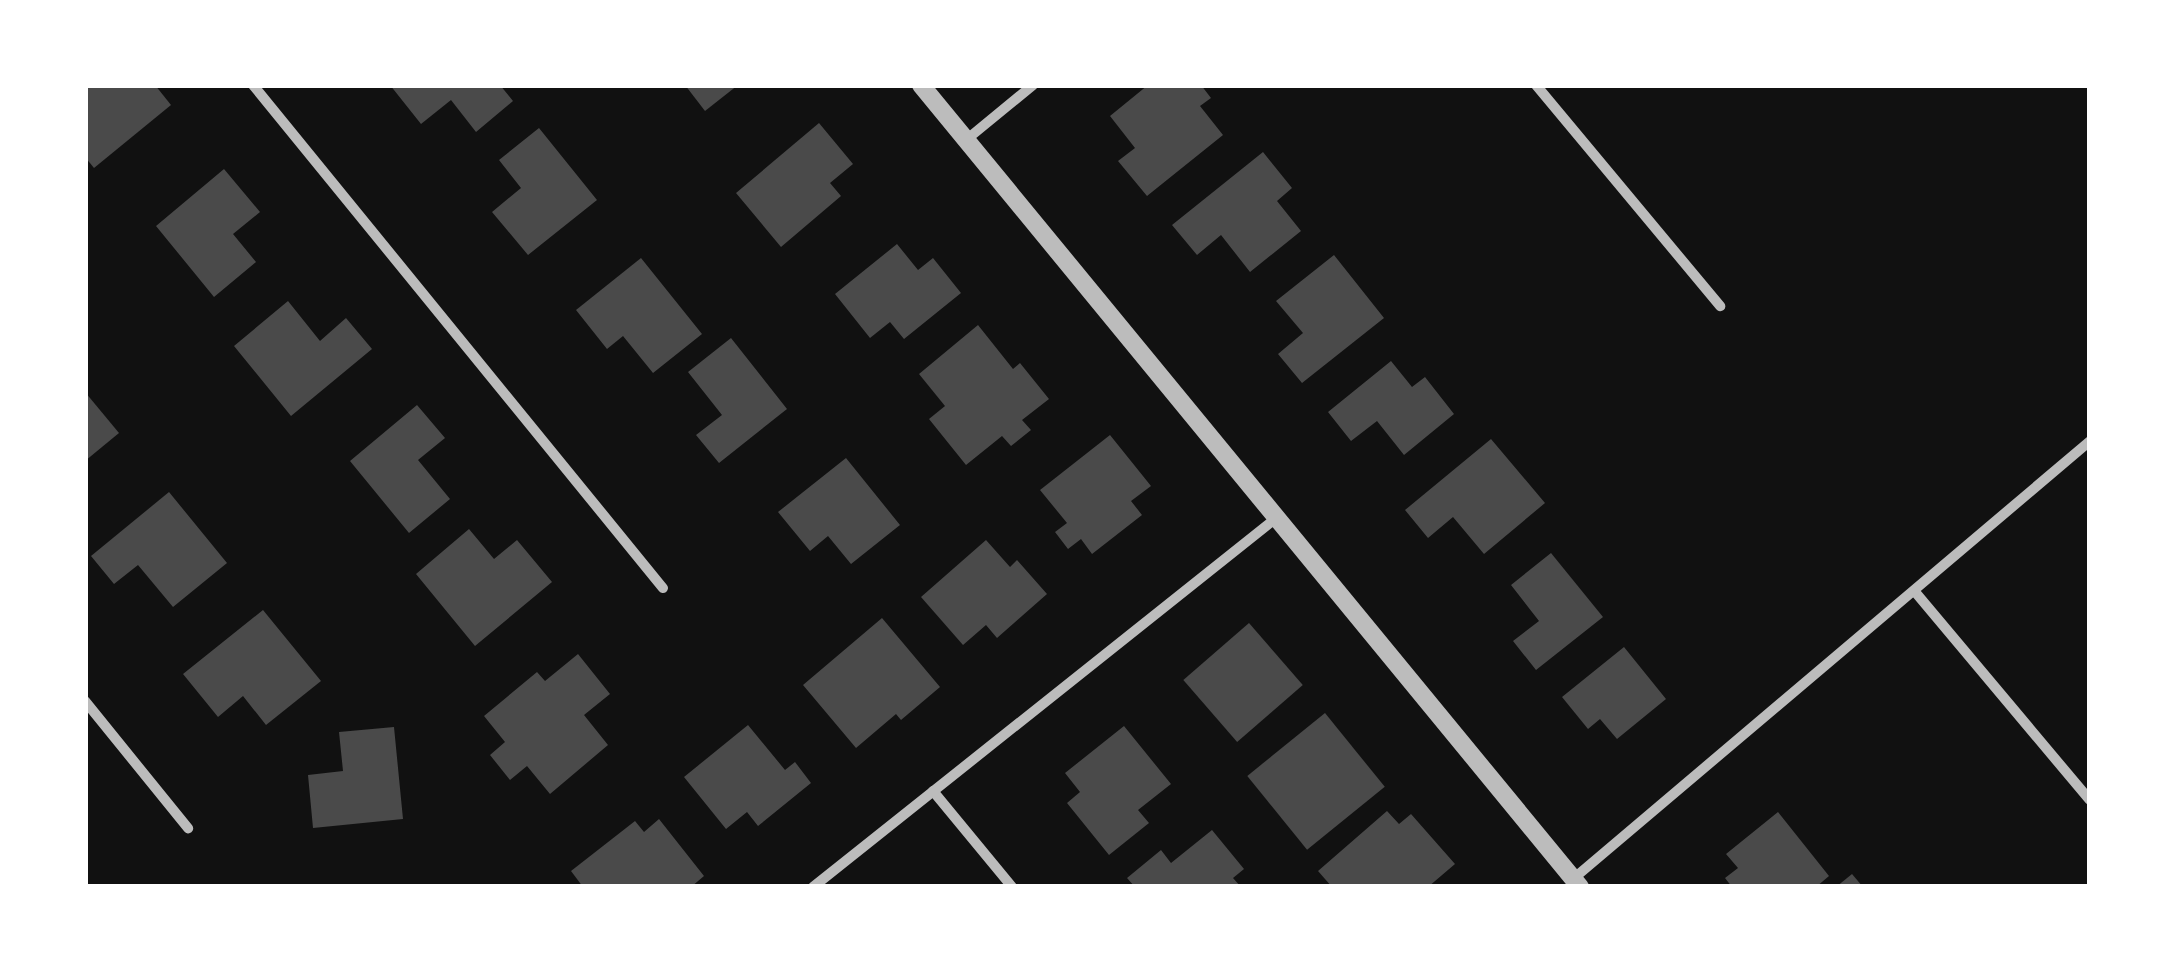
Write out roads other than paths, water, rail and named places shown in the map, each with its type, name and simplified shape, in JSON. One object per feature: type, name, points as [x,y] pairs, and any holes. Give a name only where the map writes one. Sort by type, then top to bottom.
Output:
[{"type":"street","points":[[253,85],[663,588]]},
{"type":"street","points":[[920,85],[1576,883],[2090,441]]},
{"type":"street","points":[[966,140],[1033,85]]},
{"type":"street","points":[[1536,85],[1720,306]]},
{"type":"street","points":[[813,887],[1275,519]]},
{"type":"street","points":[[1916,593],[2090,800]]},
{"type":"street","points":[[85,701],[188,828]]},
{"type":"street","points":[[934,791],[1012,887]]}]
